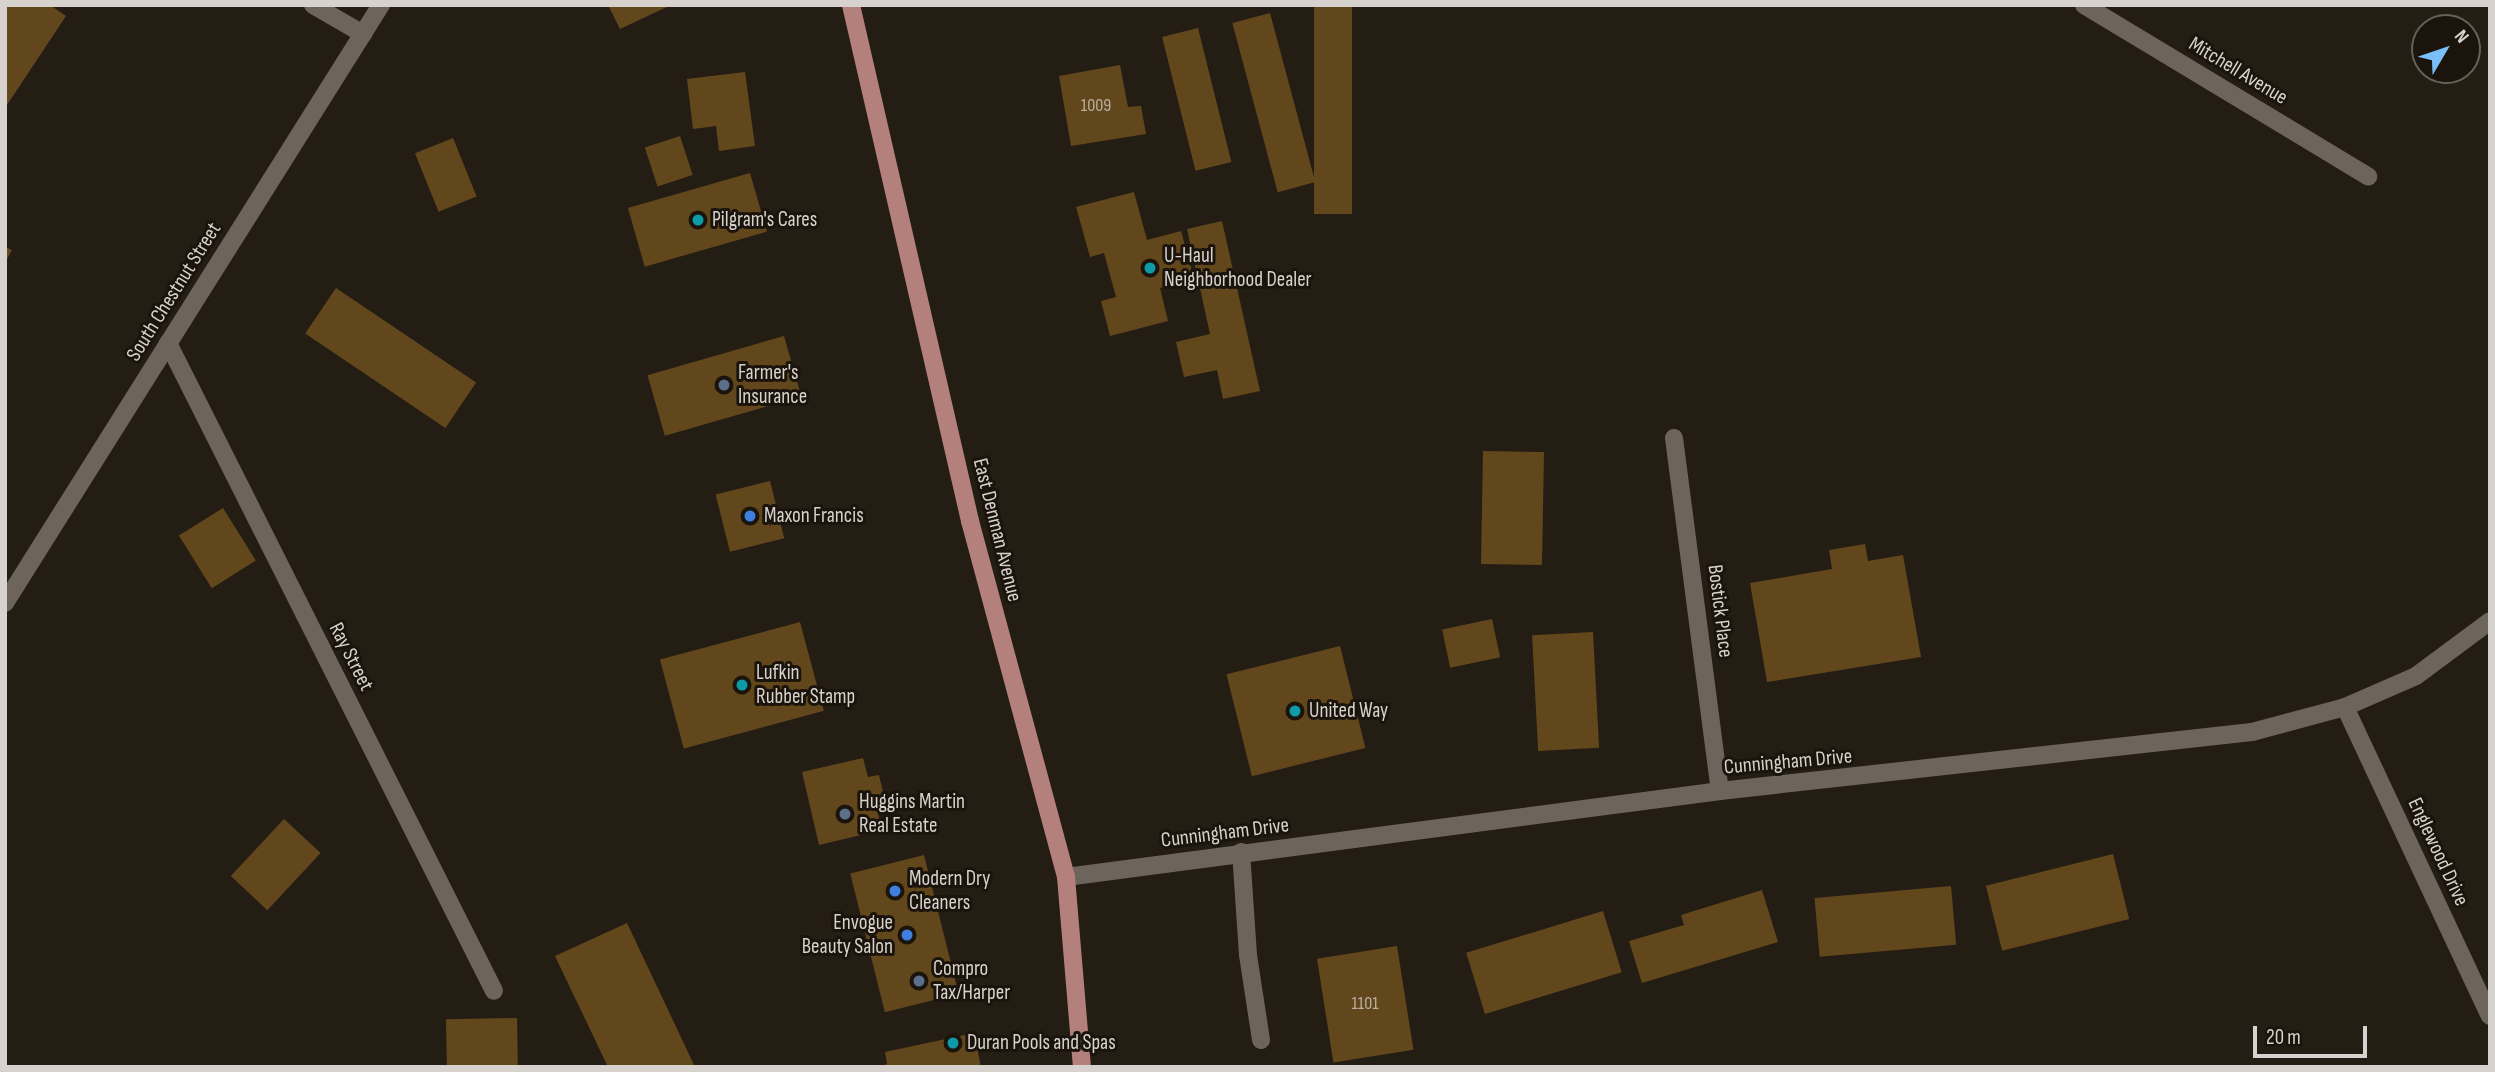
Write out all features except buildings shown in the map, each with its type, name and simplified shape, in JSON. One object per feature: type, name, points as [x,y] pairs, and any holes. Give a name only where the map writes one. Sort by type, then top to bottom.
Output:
[{"type":"main road","name":"East Denman Avenue","points":[[851,5],[970,521],[1066,877],[1082,1067]]},
{"type":"street","points":[[313,5],[363,34]]},
{"type":"street","name":"South Chestnut Street","points":[[5,603],[381,5]]},
{"type":"street","name":"Mitchell Avenue","points":[[2084,5],[2368,176]]},
{"type":"street","name":"Ray Street","points":[[168,343],[494,991]]},
{"type":"street","name":"Bostick Place","points":[[1674,438],[1720,791]]},
{"type":"street","name":"Cunningham Drive","points":[[1066,877],[1241,852],[1484,825],[1720,791],[2252,732],[2345,707],[2416,676],[2490,621]]},
{"type":"street","name":"Englewood Drive","points":[[2345,707],[2490,1016]]},
{"type":"street","points":[[1241,852],[1248,955],[1261,1040]]},
{"type":"place","name":"Pilgram's Cares","points":[[698,220]]},
{"type":"place","name":"U-Haul Neighborhood Dealer","points":[[1150,268]]},
{"type":"place","name":"Farmer's Insurance","points":[[724,385]]},
{"type":"place","name":"Maxon Francis","points":[[750,516]]},
{"type":"place","name":"Lufkin Rubber Stamp","points":[[742,685]]},
{"type":"place","name":"United Way","points":[[1295,711]]},
{"type":"place","name":"Huggins Martin Real Estate","points":[[845,814]]},
{"type":"place","name":"Modern Dry Cleaners","points":[[895,891]]},
{"type":"place","name":"Envogue Beauty Salon","points":[[907,935]]},
{"type":"place","name":"Compro Tax/Harper","points":[[919,981]]},
{"type":"place","name":"Duran Pools and Spas","points":[[953,1043]]}]
